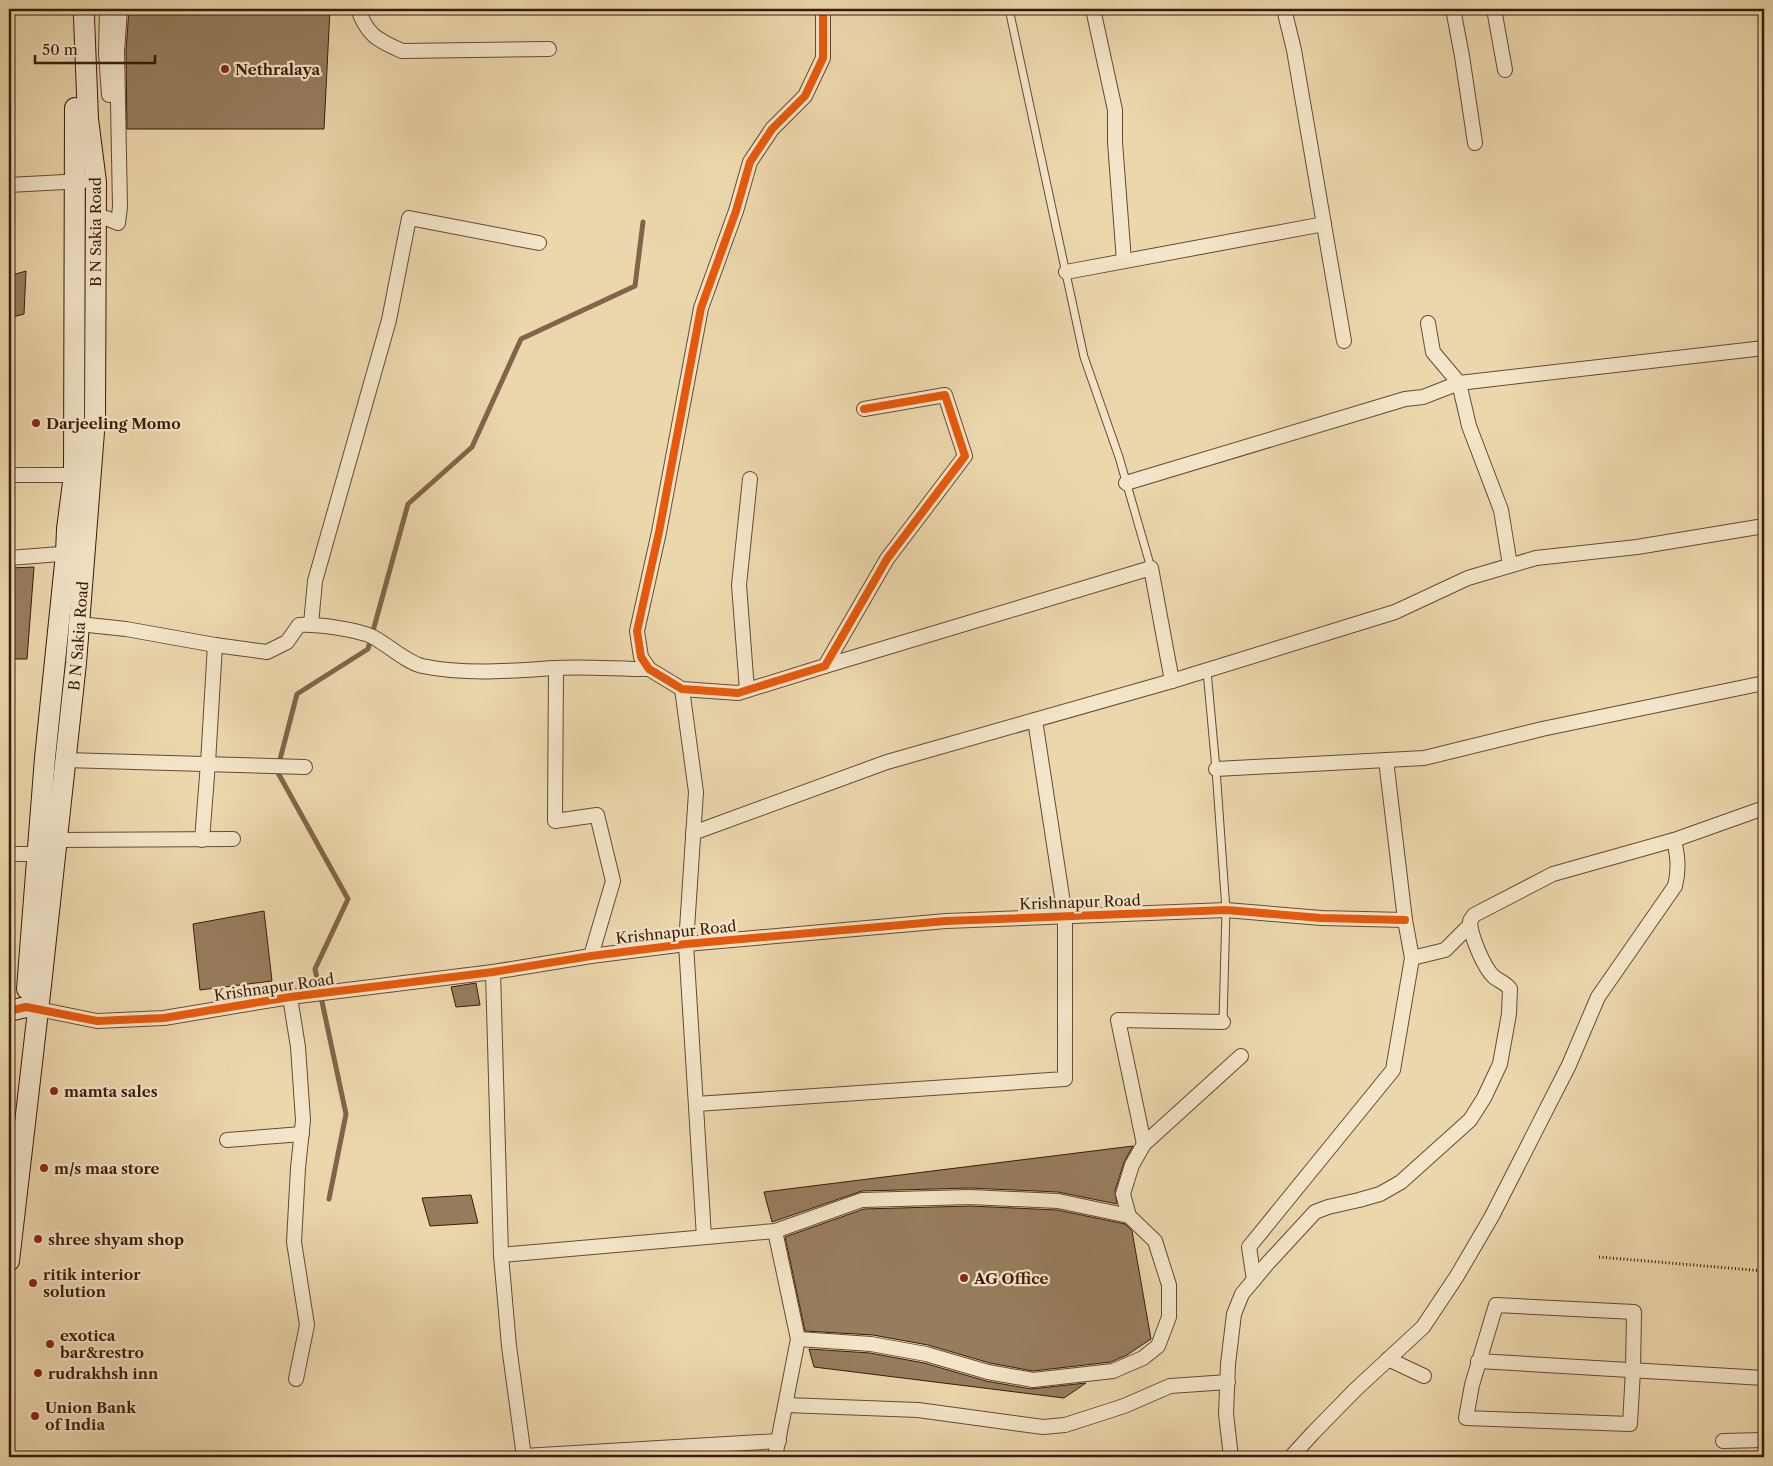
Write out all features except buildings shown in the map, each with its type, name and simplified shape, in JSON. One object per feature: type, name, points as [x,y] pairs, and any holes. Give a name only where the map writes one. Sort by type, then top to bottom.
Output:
[{"type":"main road","name":"B N Sakia Road","points":[[9,1175],[24,1009],[65,760],[79,624],[75,553],[67,529],[74,475],[76,226],[74,180],[78,13]]},
{"type":"main road","name":"B N Sakia Road","points":[[50,850],[45,758],[94,419],[96,182],[78,13]]},
{"type":"main road","name":"B N Sakia Road","points":[[9,1261],[24,1009]]},
{"type":"street","points":[[95,214],[116,202],[106,53],[107,9]]},
{"type":"street","points":[[95,214],[118,223],[120,207],[117,51],[120,9]]},
{"type":"street","points":[[358,9],[364,26],[380,41],[402,51],[549,49]]},
{"type":"street","points":[[823,9],[823,58],[805,96],[772,129],[750,162],[736,211],[701,308],[637,631],[640,657],[649,669],[682,689],[738,693],[1151,568],[1172,681]]},
{"type":"street","points":[[1093,9],[1116,110],[1115,142],[1124,261]]},
{"type":"street","points":[[1284,9],[1294,50],[1344,341]]},
{"type":"street","points":[[1453,9],[1475,144]]},
{"type":"street","points":[[1494,9],[1505,70]]},
{"type":"street","points":[[9,185],[74,180],[96,182]]},
{"type":"street","points":[[311,624],[315,581],[389,320],[409,218],[539,243]]},
{"type":"street","points":[[1066,272],[1324,224]]},
{"type":"street","points":[[1428,323],[1433,352],[1460,383],[1469,426],[1501,510],[1510,565]]},
{"type":"street","points":[[1126,482],[1405,399],[1423,397],[1460,383],[1764,348]]},
{"type":"street","points":[[825,666],[887,558],[965,456],[945,395],[864,409]]},
{"type":"street","points":[[9,475],[74,475]]},
{"type":"street","points":[[747,690],[739,585],[750,479]]},
{"type":"street","points":[[693,833],[887,762],[1207,671],[1395,612],[1468,578],[1510,565],[1536,558],[1637,546],[1764,526]]},
{"type":"street","points":[[9,558],[75,553]]},
{"type":"street","points":[[79,624],[126,629],[214,645],[266,652],[287,642],[299,626],[311,624],[358,632],[372,637],[419,665],[455,671],[498,672],[556,668],[649,669]]},
{"type":"street","points":[[202,840],[214,645]]},
{"type":"street","points":[[556,668],[555,821],[597,815],[613,881],[591,956]]},
{"type":"street","points":[[1216,769],[1424,758],[1542,729],[1764,683]]},
{"type":"street","points":[[682,689],[696,792],[686,944],[704,1237]]},
{"type":"street","points":[[696,1104],[1065,1078],[1065,916],[1035,720]]},
{"type":"street","points":[[65,760],[305,767]]},
{"type":"street","points":[[1254,1280],[1249,1247],[1393,1070],[1412,958],[1405,920],[1386,760]]},
{"type":"street","points":[[1231,1457],[1226,1414],[1228,1382],[1234,1314],[1242,1294],[1315,1212],[1380,1194],[1401,1182],[1470,1120],[1478,1109],[1500,1064],[1511,998],[1510,989],[1493,976],[1486,966],[1470,926],[1474,915],[1554,874],[1674,840],[1764,808]]},
{"type":"street","points":[[9,854],[233,839]]},
{"type":"street","points":[[1291,1457],[1313,1433],[1422,1327],[1457,1276],[1492,1216],[1569,1065],[1598,997],[1675,886],[1678,873],[1678,857],[1674,840]]},
{"type":"street","name":"Krishnapur Road","points":[[24,1009],[97,1021],[164,1018],[290,997],[493,972],[591,956],[686,944],[946,921],[1226,910],[1321,918],[1405,920]]},
{"type":"street","points":[[1412,958],[1445,950],[1470,926]]},
{"type":"street","points":[[493,972],[501,1255],[509,1346],[524,1457],[779,1441]]},
{"type":"street","points":[[290,997],[298,1047],[304,1120],[298,1168],[294,1242],[307,1325],[296,1379]]},
{"type":"street","points":[[1144,1144],[1118,1020],[1223,1022]]},
{"type":"street","points":[[798,1339],[871,1344],[926,1354],[988,1372],[1033,1380],[1113,1370],[1143,1358],[1158,1346],[1169,1317],[1169,1285],[1155,1241],[1129,1216],[1123,1194],[1132,1165],[1144,1144],[1241,1056]]},
{"type":"street","points":[[227,1140],[302,1134]]},
{"type":"street","points":[[501,1255],[775,1231],[862,1200],[970,1197],[1058,1201],[1129,1216]]},
{"type":"street","points":[[775,1231],[798,1339],[776,1457]]},
{"type":"street","points":[[1496,1305],[1634,1312],[1633,1370],[1630,1424],[1466,1418],[1478,1361],[1496,1305]]},
{"type":"street","points":[[1388,1359],[1424,1376]]},
{"type":"street","points":[[1478,1361],[1764,1378]]},
{"type":"street","points":[[786,1405],[918,1410],[1042,1427],[1065,1425],[1082,1420],[1124,1406],[1170,1386],[1228,1382]]},
{"type":"street","points":[[1723,1441],[1764,1440]]},
{"type":"lane","points":[[1009,9],[1084,357],[1119,457],[1151,568]]},
{"type":"lane","points":[[1207,671],[1226,910],[1223,1022]]},
{"type":"path","points":[[1599,1257],[1764,1271]]},
{"type":"waterway","points":[[329,1199],[346,1114],[315,969],[348,899],[277,771],[297,694],[368,649],[408,504],[472,447],[521,339],[635,286],[643,222]]},
{"type":"cycle path","points":[[823,9],[823,58],[805,96],[772,129],[750,162],[736,211],[701,308],[659,532],[637,631],[641,657],[649,669],[682,689],[738,693],[825,666],[887,559],[965,456],[945,395],[864,409]]},
{"type":"cycle path","points":[[9,1011],[26,1007],[97,1021],[164,1018],[290,997],[493,972],[591,956],[686,944],[946,921],[1226,910],[1321,918],[1405,920]]},
{"type":"place","name":"Nethralaya","points":[[225,69]]},
{"type":"place","name":"Darjeeling Momo","points":[[36,423]]},
{"type":"place","name":"mamta sales","points":[[54,1091]]},
{"type":"place","name":"m/s maa store","points":[[44,1168]]},
{"type":"place","name":"shree shyam shop","points":[[38,1239]]},
{"type":"place","name":"AG Office","points":[[964,1278]]},
{"type":"place","name":"ritik interior solution","points":[[33,1283]]},
{"type":"place","name":"exotica bar&restro","points":[[50,1344]]},
{"type":"place","name":"rudrakhsh inn","points":[[38,1373]]},
{"type":"place","name":"Union Bank of India","points":[[35,1416]]}]
